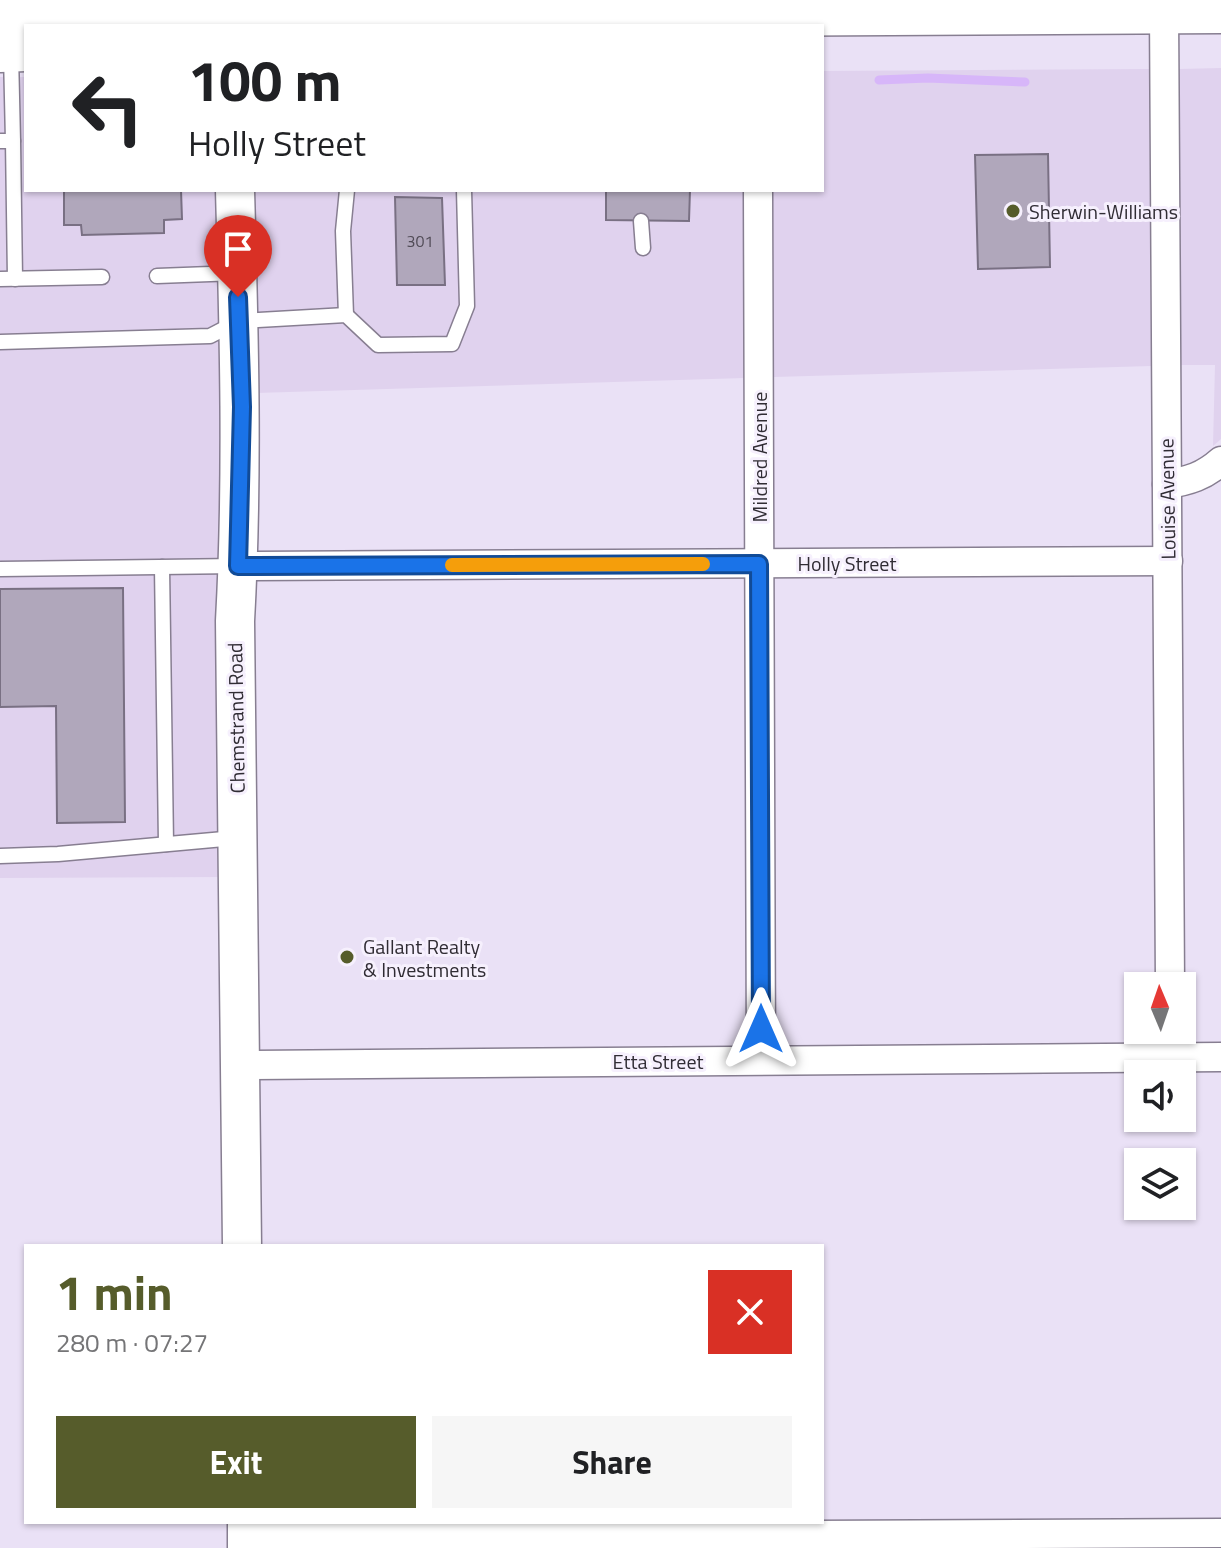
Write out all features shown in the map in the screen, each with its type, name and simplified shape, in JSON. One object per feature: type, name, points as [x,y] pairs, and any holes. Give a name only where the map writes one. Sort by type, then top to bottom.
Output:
[{"type":"main road","points":[[144,24],[242,11],[418,21],[758,20],[1169,6],[1221,11]]},
{"type":"street","name":"Louise Avenue","points":[[1169,6],[1167,484],[1170,972]]},
{"type":"street","name":"Chemstrand Road","points":[[235,192],[242,407],[235,621],[242,1244]]},
{"type":"street","name":"Mildred Avenue","points":[[758,192],[761,1060]]},
{"type":"street","points":[[1167,484],[1190,481],[1208,473],[1221,461]]},
{"type":"street","name":"Holly Street","points":[[238,566],[1168,561]]},
{"type":"street","name":"Etta Street","points":[[239,1065],[761,1060],[1170,1044],[1221,1057]]},
{"type":"street","points":[[247,1536],[1221,1533]]},
{"type":"lane","points":[[9,42],[7,279],[102,277]]},
{"type":"lane","points":[[347,192],[343,231],[346,315],[378,345],[452,344],[467,306],[464,192]]},
{"type":"lane","points":[[641,221],[643,248]]},
{"type":"lane","points":[[157,276],[238,273]]},
{"type":"lane","points":[[0,342],[210,336],[239,321],[346,315]]},
{"type":"lane","points":[[0,569],[238,566]]},
{"type":"lane","points":[[162,567],[166,844]]},
{"type":"lane","points":[[0,856],[238,838]]},
{"type":"shaded area","points":[[1221,68],[1221,439],[1213,446],[1215,365],[1181,365],[1179,69]]},
{"type":"shaded area","points":[[1149,69],[1151,366],[774,377],[773,192],[824,192],[824,71]]},
{"type":"shaded area","points":[[0,77],[24,77],[24,192],[220,192],[223,877],[0,878]]},
{"type":"shaded area","points":[[250,192],[744,192],[744,378],[256,393]]},
{"type":"building","name":"Sherwin-Williams","points":[[1048,154],[1050,267],[978,269],[975,155]]},
{"type":"building","points":[[64,192],[181,192],[182,219],[164,220],[164,233],[82,235],[81,225],[64,225]]},
{"type":"building","points":[[606,192],[690,192],[689,221],[606,220]]},
{"type":"building","points":[[395,197],[442,198],[445,285],[397,285]]},
{"type":"building","points":[[123,588],[125,822],[57,823],[56,706],[0,707],[0,589]]},
{"type":"waterway","points":[[879,80],[928,78],[1025,82]]},
{"type":"slow traffic","points":[[452,565],[703,564]]},
{"type":"place","name":"Sherwin-Williams","points":[[1013,211]]},
{"type":"place","name":"Gallant Realty & Investments","points":[[347,957]]},
{"type":"route","points":[[238,297],[242,407],[238,566],[759,564],[761,1029]]}]
